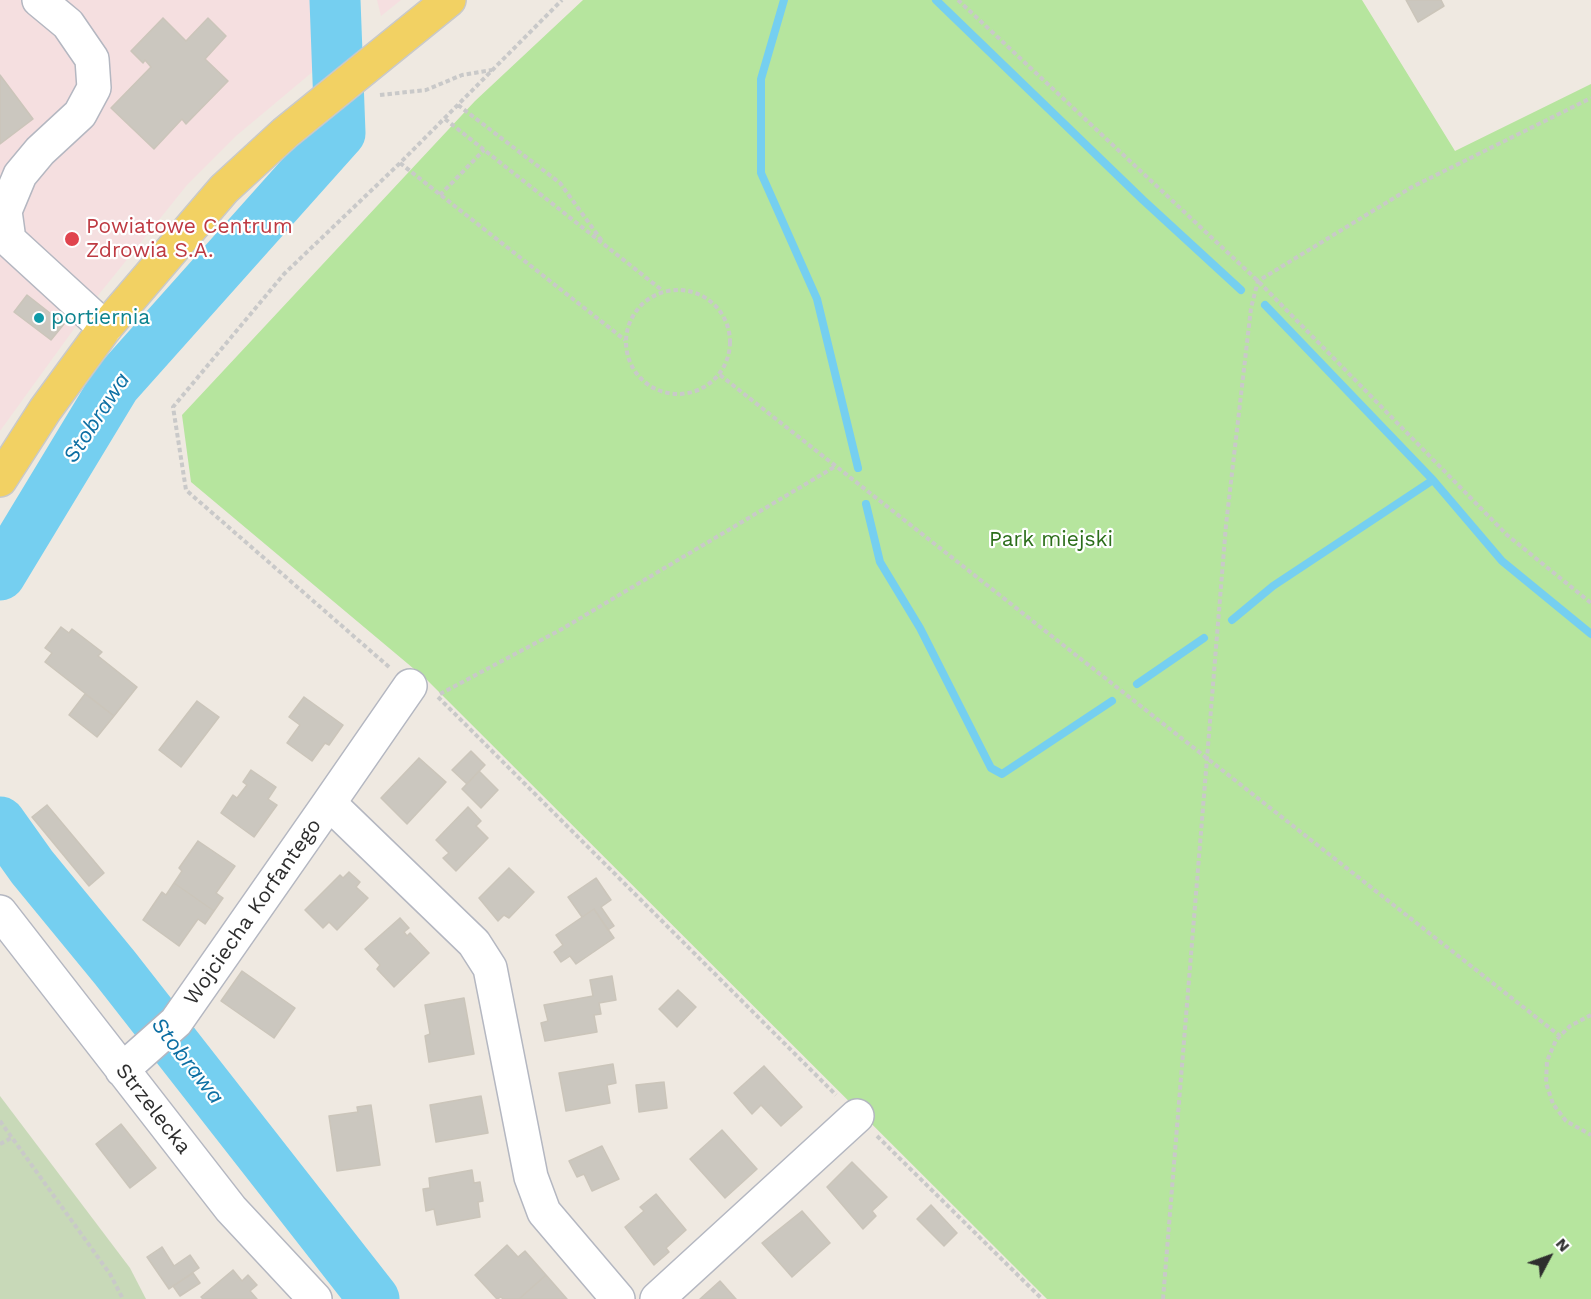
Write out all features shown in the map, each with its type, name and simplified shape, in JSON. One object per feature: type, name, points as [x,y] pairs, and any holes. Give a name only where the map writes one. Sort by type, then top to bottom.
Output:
[{"type":"main road","points":[[0,480],[45,410],[105,328],[224,189],[298,123],[372,79],[449,0]]},
{"type":"street","points":[[39,0],[68,24],[92,59],[94,88],[80,114],[40,151],[20,175],[5,211],[4,242],[105,328]]},
{"type":"street","name":"Wojciecha Korfantego","points":[[122,1070],[176,1022],[328,803],[423,691]]},
{"type":"street","name":"Wojciecha Korfantego","points":[[328,803],[474,943],[490,968],[531,1177],[544,1212],[618,1299]]},
{"type":"street","name":"Strzelecka","points":[[0,912],[231,1209],[315,1299]]},
{"type":"street","points":[[657,1299],[856,1116]]},
{"type":"path","points":[[562,0],[400,163],[285,274],[173,407],[186,490],[423,691],[1042,1299]]},
{"type":"path","points":[[958,0],[1258,281],[1508,535],[1591,603]]},
{"type":"path","points":[[372,79],[426,90],[462,75],[492,70]]},
{"type":"path","points":[[1163,1299],[1226,525],[1251,308],[1258,281],[1412,187],[1591,98]]},
{"type":"path","points":[[458,105],[560,183],[605,245]]},
{"type":"path","points":[[444,118],[663,291]]},
{"type":"path","points":[[440,195],[484,150]]},
{"type":"path","points":[[400,163],[625,340]]},
{"type":"path","points":[[679,289],[707,298],[728,324],[731,340],[729,358],[720,375],[706,387],[691,393],[672,395],[658,391],[641,379],[627,354],[625,340],[636,310],[648,299],[663,291],[679,289]]},
{"type":"path","points":[[720,375],[1560,1036]]},
{"type":"path","points":[[423,691],[562,629],[836,466]]},
{"type":"path","points":[[1591,1015],[1570,1026],[1560,1036],[1548,1060],[1546,1083],[1553,1104],[1566,1121],[1591,1135]]},
{"type":"path","points":[[0,1121],[110,1274],[123,1299]]},
{"type":"path","points":[[0,1144],[13,1137]]},
{"type":"shaded area","name":"Powiatowe Centrum Zdrowia S.A.","points":[[0,0],[319,0],[328,59],[236,136],[187,185],[100,293],[0,431]]},
{"type":"shaded area","points":[[377,0],[401,0],[381,16]]},
{"type":"green space","name":"Park miejski","points":[[583,0],[1362,0],[1455,151],[1591,84],[1591,1299],[1047,1299],[426,679],[191,482],[182,415],[475,101]]},
{"type":"green space","points":[[0,1096],[130,1268],[146,1299],[0,1299]]},
{"type":"building","points":[[1406,0],[1441,0],[1444,6],[1418,22]]},
{"type":"building","points":[[163,18],[186,41],[208,18],[226,36],[205,59],[228,81],[186,124],[182,119],[154,149],[111,108],[151,67],[145,60],[143,63],[131,51]]},
{"type":"building","points":[[0,75],[33,119],[0,144]]},
{"type":"building","name":"portiernia","points":[[27,295],[64,324],[51,340],[14,312]]},
{"type":"building","points":[[61,627],[69,633],[72,629],[102,652],[98,656],[137,687],[114,716],[45,662],[52,653],[45,648]]},
{"type":"building","points":[[85,694],[114,716],[97,737],[69,715]]},
{"type":"building","points":[[304,697],[343,725],[329,745],[325,743],[312,761],[287,743],[300,725],[289,717]]},
{"type":"building","points":[[197,701],[219,717],[181,767],[159,750]]},
{"type":"building","points":[[471,751],[485,765],[467,784],[452,770]]},
{"type":"building","points":[[419,758],[446,782],[407,824],[381,798]]},
{"type":"building","points":[[251,770],[276,787],[268,799],[277,805],[254,837],[221,813],[233,795],[237,798],[247,785],[243,782]]},
{"type":"building","points":[[479,771],[498,790],[481,808],[462,789]]},
{"type":"building","points":[[47,805],[104,873],[89,886],[32,817]]},
{"type":"building","points":[[468,807],[481,821],[476,826],[488,838],[456,871],[443,858],[449,853],[436,840]]},
{"type":"building","points":[[198,841],[235,866],[216,893],[223,898],[214,911],[174,883],[182,871],[179,868]]},
{"type":"building","points":[[509,868],[534,892],[509,918],[504,915],[498,921],[479,898]]},
{"type":"building","points":[[349,872],[360,882],[356,887],[368,898],[337,930],[329,922],[323,928],[305,910],[340,875],[343,878]]},
{"type":"building","points":[[596,878],[611,900],[601,907],[614,926],[608,930],[594,909],[582,917],[568,897]]},
{"type":"building","points":[[174,883],[214,911],[205,924],[198,919],[179,946],[143,920],[162,892],[166,895]]},
{"type":"building","points":[[594,909],[614,938],[576,964],[570,956],[561,962],[554,952],[563,945],[556,935]]},
{"type":"building","points":[[400,918],[409,928],[404,932],[407,936],[410,933],[429,953],[394,987],[377,969],[380,965],[365,949]]},
{"type":"building","points":[[242,971],[295,1008],[274,1038],[221,1001]]},
{"type":"building","points":[[612,976],[616,1000],[599,1003],[601,1014],[594,1015],[597,1032],[545,1041],[541,1023],[548,1021],[544,1005],[593,996],[590,980]]},
{"type":"building","points":[[678,990],[696,1007],[677,1027],[659,1009]]},
{"type":"building","points":[[464,998],[474,1054],[429,1062],[425,1036],[430,1034],[425,1005]]},
{"type":"building","points":[[613,1064],[616,1083],[607,1085],[610,1103],[566,1111],[559,1073]]},
{"type":"building","points":[[764,1066],[802,1107],[781,1126],[761,1105],[752,1114],[734,1093]]},
{"type":"building","points":[[664,1082],[667,1108],[639,1112],[636,1085]]},
{"type":"building","points":[[481,1096],[488,1133],[436,1142],[430,1105]]},
{"type":"building","points":[[371,1105],[380,1165],[337,1171],[329,1116],[358,1112],[357,1107]]},
{"type":"building","points":[[121,1124],[156,1168],[130,1188],[96,1144]]},
{"type":"building","points":[[722,1130],[757,1169],[725,1198],[690,1159]]},
{"type":"building","points":[[602,1146],[619,1179],[592,1191],[584,1174],[577,1177],[569,1161]]},
{"type":"building","points":[[852,1162],[887,1197],[872,1211],[876,1216],[863,1229],[827,1187]]},
{"type":"building","points":[[472,1170],[474,1183],[480,1182],[483,1201],[478,1202],[480,1217],[437,1225],[434,1209],[426,1211],[423,1189],[430,1188],[429,1178]]},
{"type":"building","points":[[656,1194],[686,1230],[666,1248],[669,1252],[654,1265],[625,1227],[644,1211],[640,1207]]},
{"type":"building","points":[[931,1205],[957,1233],[944,1246],[917,1219]]},
{"type":"building","points":[[802,1211],[830,1243],[792,1277],[762,1243]]},
{"type":"building","points":[[507,1245],[518,1257],[525,1251],[546,1275],[519,1299],[501,1297],[497,1299],[475,1275]]},
{"type":"building","points":[[162,1247],[174,1266],[190,1255],[199,1268],[169,1289],[147,1257]]},
{"type":"building","points":[[233,1270],[242,1281],[248,1275],[257,1285],[250,1291],[257,1299],[203,1299],[201,1297]]},
{"type":"building","points":[[193,1273],[200,1283],[180,1296],[173,1286]]},
{"type":"building","points":[[546,1275],[567,1299],[519,1299]]},
{"type":"building","points":[[720,1281],[736,1299],[700,1299]]},
{"type":"waterway","name":"Stobrawa","points":[[0,575],[115,385],[340,133],[335,0]]},
{"type":"waterway","points":[[784,0],[761,79],[761,173],[817,299],[858,468]]},
{"type":"waterway","points":[[936,0],[1143,200],[1241,290]]},
{"type":"waterway","points":[[1265,305],[1433,480],[1502,561],[1591,634]]},
{"type":"waterway","points":[[1232,620],[1273,586],[1433,480]]},
{"type":"waterway","points":[[866,504],[880,562],[920,628],[991,768],[1002,774],[1112,701]]},
{"type":"waterway","points":[[1137,684],[1204,638]]},
{"type":"waterway","name":"Stobrawa","points":[[0,822],[32,867],[115,968],[374,1299]]},
{"type":"place","name":"Powiatowe Centrum Zdrowia S.A.","points":[[72,239]]},
{"type":"place","name":"portiernia","points":[[39,318]]}]
